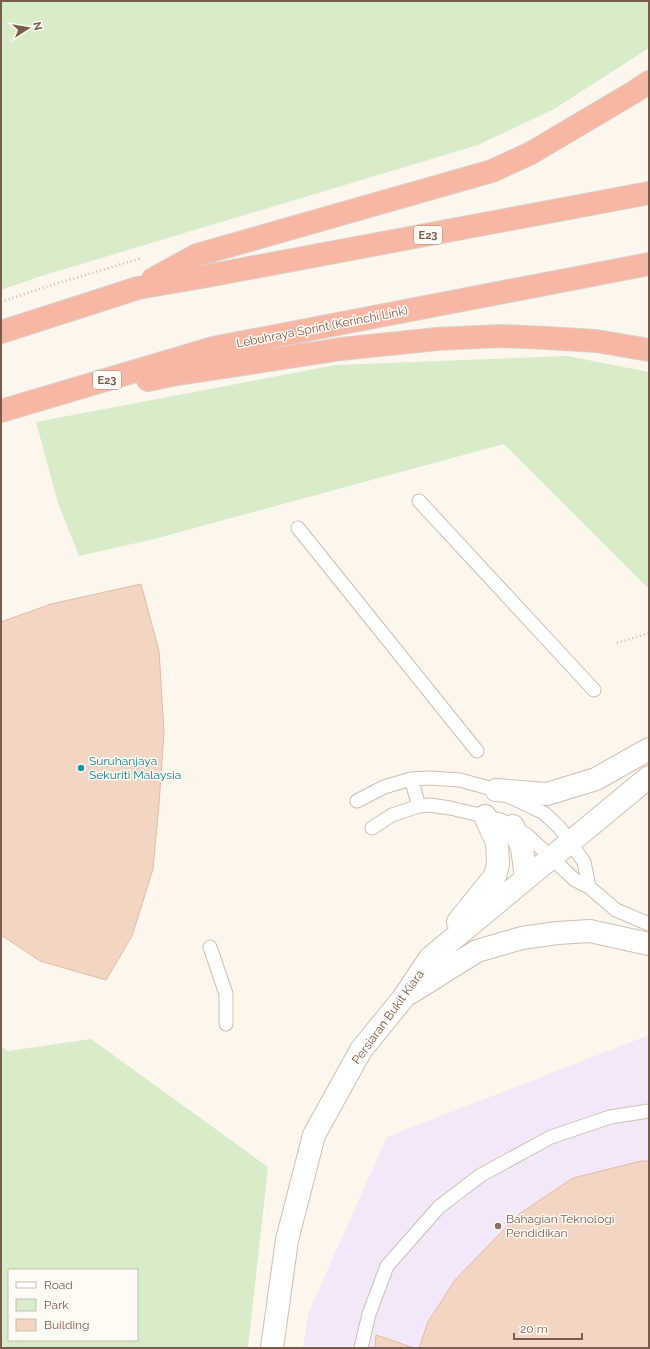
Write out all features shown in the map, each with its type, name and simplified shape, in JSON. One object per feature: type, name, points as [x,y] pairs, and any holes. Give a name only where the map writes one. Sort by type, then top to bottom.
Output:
[{"type":"highway","points":[[138,288],[197,255],[492,171],[531,153],[649,82]]},
{"type":"highway","name":"E23","points":[[1,332],[138,288],[649,193]]},
{"type":"highway","name":"Lebuhraya Sprint (Kerinchi Link)","points":[[1,411],[213,348],[649,264]]},
{"type":"highway","points":[[1,411],[172,375],[341,349],[437,339],[500,336],[547,338],[596,341],[649,350]]},
{"type":"street","points":[[496,790],[547,794],[596,779],[649,749]]},
{"type":"street","name":"Persiaran Bukit Kiara","points":[[272,1348],[287,1240],[314,1135],[362,1050],[404,997],[430,958],[649,777]]},
{"type":"street","points":[[430,958],[495,876],[498,864],[497,844],[485,816]]},
{"type":"street","points":[[513,826],[522,848],[526,878]]},
{"type":"street","points":[[404,997],[477,951],[522,938],[558,933],[590,931],[649,944]]},
{"type":"lane","points":[[419,501],[594,690]]},
{"type":"lane","points":[[298,528],[477,751]]},
{"type":"lane","points":[[357,801],[384,787],[411,779],[430,778],[460,780],[496,790],[544,813],[560,828],[584,862],[589,887]]},
{"type":"lane","points":[[411,779],[419,806]]},
{"type":"lane","points":[[372,828],[392,815],[419,806],[430,805],[501,820],[528,835],[575,880],[589,887],[616,910],[649,924]]},
{"type":"lane","points":[[210,947],[226,994],[226,1024]]},
{"type":"lane","points":[[361,1348],[369,1314],[387,1266],[439,1207],[481,1175],[551,1137],[610,1118],[649,1111]]},
{"type":"path","points":[[617,643],[649,632]]},
{"type":"shaded area","name":"Bahagian Teknologi Pendidikan","points":[[649,1035],[649,1348],[303,1348],[308,1314],[387,1137]]},
{"type":"green space","points":[[1,1],[649,1],[649,48],[554,109],[478,145],[38,277],[1,290]]},
{"type":"green space","points":[[567,356],[649,372],[649,589],[504,444],[154,539],[79,556],[58,503],[36,422],[336,365]]},
{"type":"green space","points":[[91,1039],[268,1167],[248,1348],[1,1348],[1,1046],[8,1051]]},
{"type":"building","name":"Suruhanjaya Sekuriti Malaysia","points":[[141,584],[159,651],[164,732],[159,804],[153,869],[132,936],[106,980],[40,961],[1,935],[1,622],[51,604]]},
{"type":"building","points":[[641,1161],[649,1161],[649,1348],[419,1348],[428,1322],[455,1280],[519,1214],[573,1178]]},
{"type":"building","points":[[376,1335],[414,1348],[375,1348]]},
{"type":"place","name":"Suruhanjaya Sekuriti Malaysia","points":[[81,768]]},
{"type":"place","name":"Bahagian Teknologi Pendidikan","points":[[498,1226]]}]
